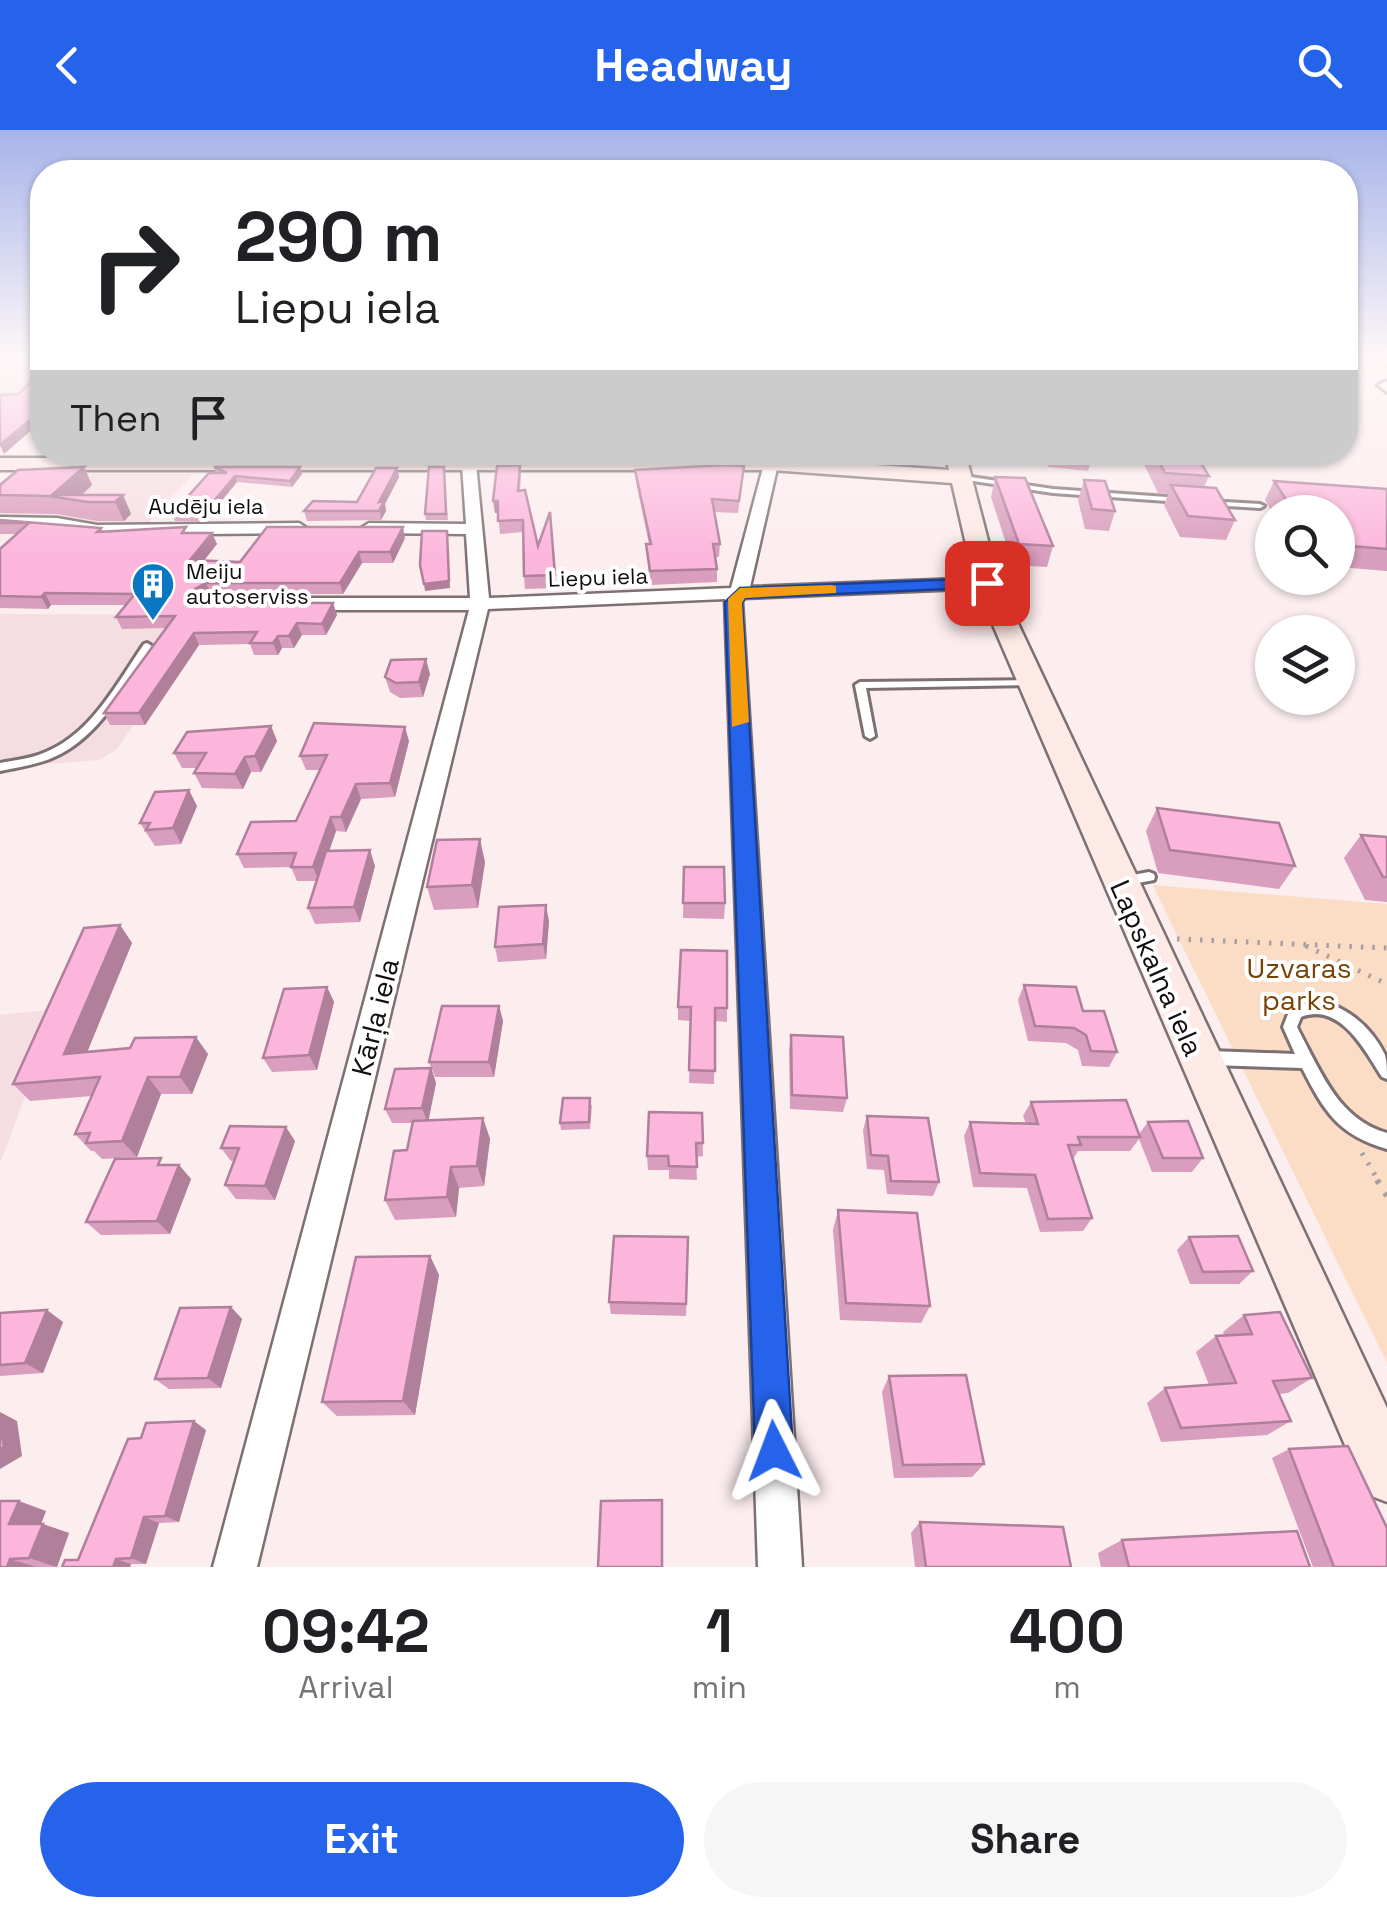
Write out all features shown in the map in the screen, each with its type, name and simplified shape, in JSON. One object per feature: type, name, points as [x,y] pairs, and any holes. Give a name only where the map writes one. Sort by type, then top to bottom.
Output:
[{"type":"street","points":[[0,479],[9,464]]},
{"type":"street","name":"Kārļa iela","points":[[235,1567],[480,604],[471,465]]},
{"type":"street","points":[[771,465],[740,593],[734,602],[734,622],[780,1567]]},
{"type":"street","name":"Lapskalna iela","points":[[957,465],[987,583],[1032,683],[1134,879],[1198,1058],[1387,1472]]},
{"type":"street","name":"Audēju iela","points":[[0,522],[57,523],[97,530],[321,528]]},
{"type":"street","points":[[359,528],[474,528]]},
{"type":"street","name":"Liepu iela","points":[[278,604],[480,604],[987,583]]},
{"type":"lane","points":[[957,465],[1053,491],[1184,501]]},
{"type":"lane","points":[[1204,502],[1255,506]]},
{"type":"lane","points":[[0,766],[52,754],[80,736],[96,720],[147,646]]},
{"type":"lane","points":[[870,736],[860,685],[1032,683]]},
{"type":"lane","points":[[1387,1072],[1358,1028],[1322,1008],[1301,1009],[1291,1019],[1294,1037],[1333,1107],[1355,1130],[1387,1141]]},
{"type":"lane","points":[[1198,1058],[1307,1061]]},
{"type":"path","points":[[1172,939],[1387,948]]},
{"type":"path","points":[[1302,944],[1387,984]]},
{"type":"path","points":[[1355,1130],[1367,1162],[1387,1196]]},
{"type":"shaded area","points":[[24,474],[193,474],[148,523],[0,524],[0,490]]},
{"type":"shaded area","points":[[0,614],[209,615],[117,749],[99,760],[0,768]]},
{"type":"shaded area","points":[[57,1009],[6,1148],[0,1163],[0,1015]]},
{"type":"green space","name":"Uzvaras parks","points":[[1153,885],[1387,904],[1387,1363],[1168,917]]},
{"type":"building","points":[[0,423],[26,423],[0,445]]},
{"type":"building","points":[[520,465],[518,491],[525,490],[538,546],[550,512],[555,575],[524,576],[523,520],[498,521],[498,501],[493,501],[497,466]]},
{"type":"building","points":[[1161,465],[1202,465],[1209,476],[1165,473]]},
{"type":"building","points":[[744,466],[739,501],[712,499],[720,544],[713,544],[717,569],[650,571],[646,544],[651,544],[635,470]]},
{"type":"building","points":[[84,467],[52,495],[123,495],[115,502],[88,502],[0,495],[0,485],[18,470]]},
{"type":"building","points":[[214,467],[300,467],[290,481],[235,476],[203,514],[172,514],[209,473],[227,473]]},
{"type":"building","points":[[429,467],[444,467],[446,514],[425,514]]},
{"type":"building","points":[[376,468],[397,468],[379,502],[384,501],[379,511],[304,511],[313,501],[357,502]]},
{"type":"building","points":[[995,477],[1025,478],[1053,546],[1019,544]]},
{"type":"building","points":[[1084,480],[1105,481],[1115,511],[1092,509]]},
{"type":"building","points":[[1274,481],[1387,489],[1387,549],[1355,546],[1355,495],[1283,495]]},
{"type":"building","points":[[1171,485],[1216,488],[1235,520],[1188,516]]},
{"type":"building","points":[[0,520],[101,528],[97,532],[186,527],[182,533],[212,533],[190,560],[240,562],[267,527],[403,527],[390,552],[359,552],[340,583],[206,583],[195,589],[195,595],[206,602],[333,603],[322,624],[297,623],[289,636],[278,636],[273,643],[250,643],[257,632],[194,633],[139,713],[104,713],[175,616],[116,617],[135,594],[0,596],[0,549],[29,523]]},
{"type":"building","points":[[422,531],[447,531],[449,581],[424,584],[420,565]]},
{"type":"building","points":[[426,659],[419,682],[396,683],[385,677],[391,660]]},
{"type":"building","points":[[314,723],[405,727],[390,783],[356,784],[341,817],[331,817],[313,867],[291,867],[296,853],[237,854],[251,822],[296,821],[327,755],[300,756]]},
{"type":"building","points":[[271,726],[255,756],[245,757],[235,774],[194,773],[206,753],[174,753],[187,732]]},
{"type":"building","points":[[189,790],[173,828],[146,830],[150,823],[140,823],[155,792]]},
{"type":"building","points":[[1157,808],[1279,823],[1295,866],[1170,850]]},
{"type":"building","points":[[1361,835],[1387,837],[1387,877],[1383,877]]},
{"type":"building","points":[[480,839],[472,885],[427,887],[437,840]]},
{"type":"building","points":[[370,850],[354,907],[308,908],[326,851]]},
{"type":"building","points":[[684,867],[724,867],[725,903],[683,903]]},
{"type":"building","points":[[546,905],[543,944],[495,947],[499,907]]},
{"type":"building","points":[[120,925],[64,1054],[130,1048],[135,1038],[196,1037],[180,1077],[148,1077],[122,1141],[86,1143],[90,1133],[75,1134],[100,1077],[13,1084],[84,928]]},
{"type":"building","points":[[681,950],[727,951],[727,1008],[715,1008],[715,1071],[689,1070],[691,1007],[678,1007]]},
{"type":"building","points":[[1024,985],[1076,987],[1083,1011],[1104,1011],[1117,1052],[1091,1051],[1086,1035],[1074,1028],[1035,1026]]},
{"type":"building","points":[[327,987],[309,1055],[263,1058],[284,989]]},
{"type":"building","points":[[442,1006],[499,1006],[489,1062],[429,1062]]},
{"type":"building","points":[[791,1035],[843,1037],[847,1098],[792,1095]]},
{"type":"building","points":[[431,1068],[422,1108],[385,1109],[395,1069]]},
{"type":"building","points":[[563,1098],[590,1098],[589,1122],[560,1123]]},
{"type":"building","points":[[1126,1100],[1140,1137],[1078,1137],[1081,1145],[1068,1145],[1092,1218],[1048,1219],[1035,1175],[980,1173],[970,1122],[1038,1124],[1031,1102]]},
{"type":"building","points":[[649,1112],[702,1113],[703,1143],[696,1143],[697,1167],[669,1166],[668,1156],[647,1156]]},
{"type":"building","points":[[867,1116],[928,1118],[939,1182],[891,1181],[888,1156],[871,1155]]},
{"type":"building","points":[[483,1118],[477,1166],[451,1167],[447,1197],[385,1200],[394,1151],[407,1150],[413,1121]]},
{"type":"building","points":[[1188,1121],[1203,1158],[1163,1158],[1148,1122]]},
{"type":"building","points":[[230,1126],[286,1127],[265,1186],[225,1185],[239,1148],[221,1148]]},
{"type":"building","points":[[161,1158],[158,1165],[179,1165],[157,1221],[86,1222],[115,1159]]},
{"type":"building","points":[[838,1210],[917,1213],[930,1306],[846,1303]]},
{"type":"building","points":[[614,1236],[688,1237],[686,1304],[609,1302]]},
{"type":"building","points":[[1238,1236],[1253,1271],[1203,1272],[1189,1237]]},
{"type":"building","points":[[430,1256],[403,1401],[322,1402],[356,1257]]},
{"type":"building","points":[[231,1307],[208,1378],[155,1379],[180,1308]]},
{"type":"building","points":[[47,1310],[25,1363],[0,1365],[0,1313]]},
{"type":"building","points":[[1280,1312],[1312,1378],[1273,1381],[1291,1421],[1181,1428],[1165,1388],[1236,1383],[1216,1336],[1252,1334],[1244,1315]]},
{"type":"building","points":[[966,1375],[984,1464],[903,1465],[889,1376]]},
{"type":"building","points":[[194,1421],[165,1516],[144,1517],[131,1558],[116,1559],[113,1567],[62,1567],[65,1560],[78,1560],[128,1439],[141,1438],[146,1423]]},
{"type":"building","points":[[1348,1446],[1387,1528],[1387,1567],[1334,1567],[1289,1449]]},
{"type":"building","points":[[662,1500],[662,1567],[598,1567],[601,1501]]},
{"type":"building","points":[[0,1501],[19,1501],[9,1524],[43,1524],[29,1558],[10,1559],[7,1567],[0,1567]]},
{"type":"building","points":[[920,1522],[1063,1527],[1071,1567],[926,1567]]},
{"type":"building","points":[[1297,1531],[1310,1567],[1129,1567],[1122,1540]]},
{"type":"slow traffic","points":[[739,722],[734,602],[740,593],[831,590]]},
{"type":"place","name":"Meiju autoserviss","points":[[153,622]]},
{"type":"route","points":[[774,1451],[734,602],[740,593],[987,583]]}]
